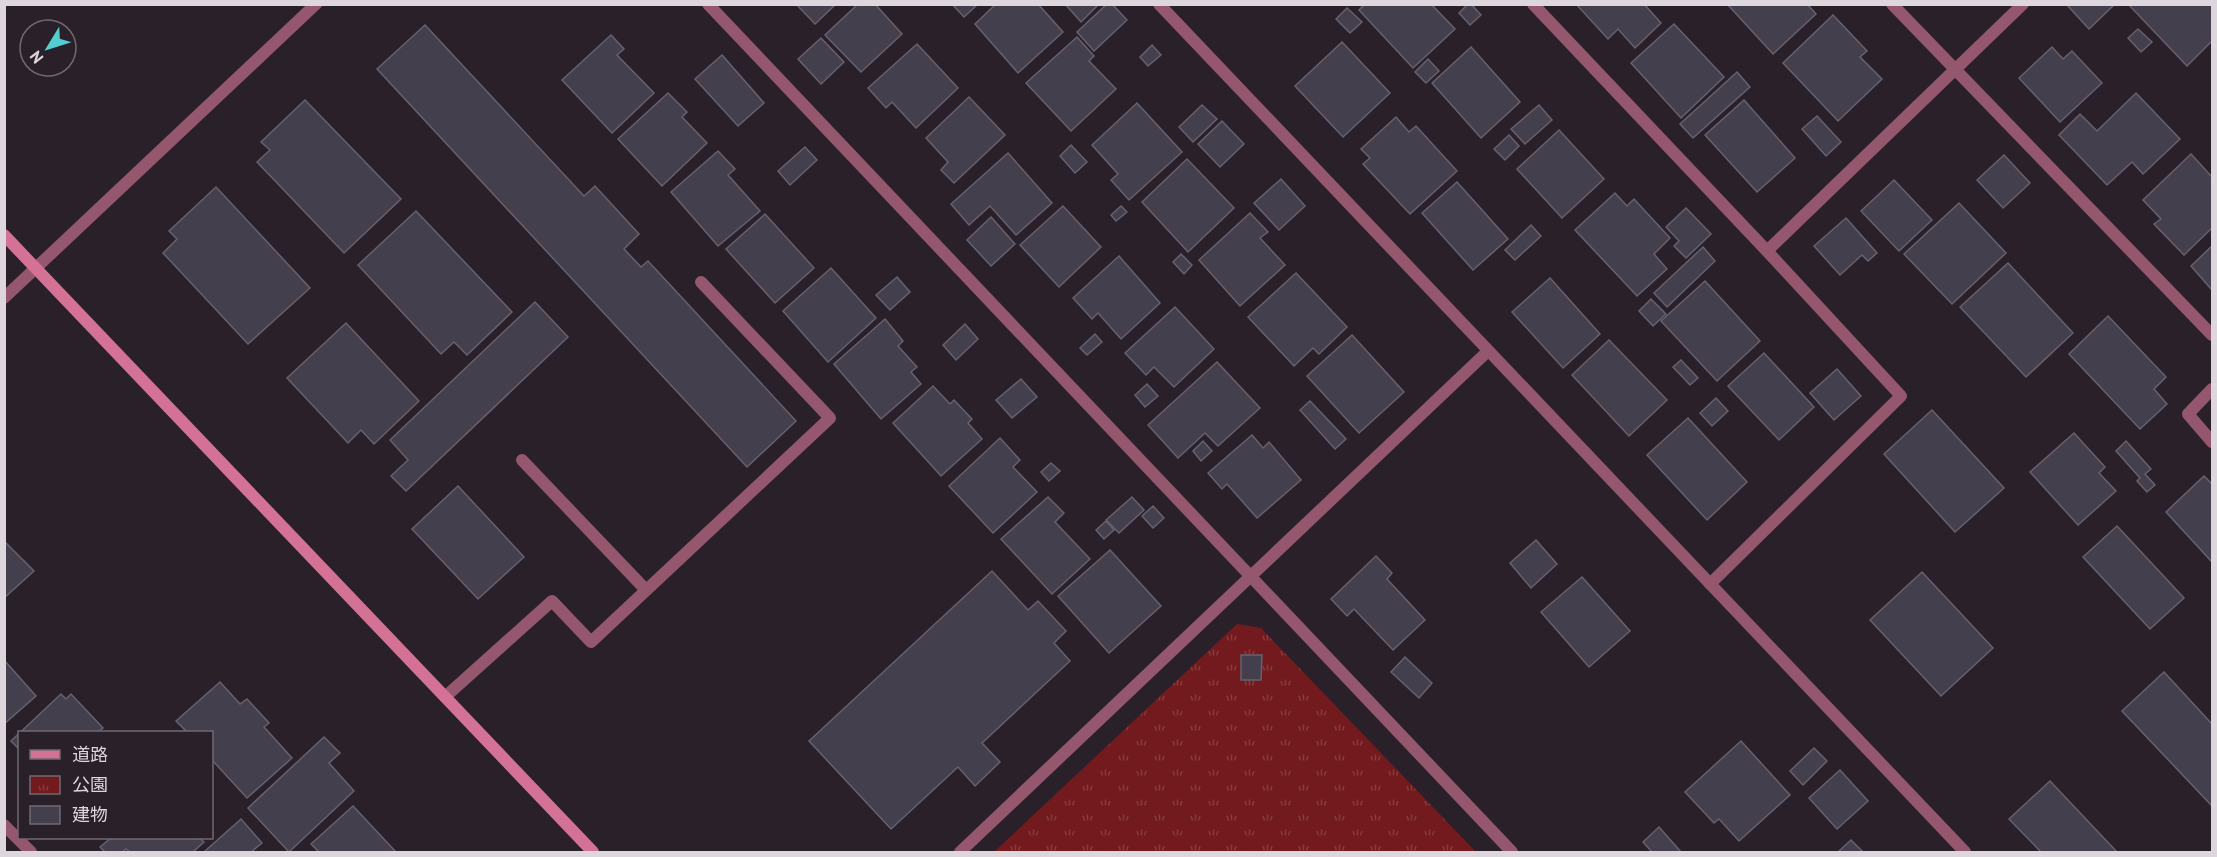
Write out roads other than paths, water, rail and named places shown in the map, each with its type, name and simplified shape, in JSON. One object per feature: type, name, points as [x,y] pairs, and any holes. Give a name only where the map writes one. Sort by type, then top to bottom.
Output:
[{"type":"street","points":[[4,298],[316,4]]},
{"type":"street","points":[[708,4],[1512,852]]},
{"type":"street","points":[[1159,4],[1487,352],[1965,852]]},
{"type":"street","points":[[1533,4],[1901,396],[1710,584]]},
{"type":"street","points":[[1892,4],[2212,335]]},
{"type":"street","points":[[1767,251],[2023,4]]},
{"type":"street","points":[[4,235],[593,852]]},
{"type":"street","points":[[445,697],[552,601],[591,642],[830,418],[701,282]]},
{"type":"street","points":[[960,852],[1487,352]]},
{"type":"street","points":[[2212,389],[2188,414],[2212,442]]},
{"type":"street","points":[[522,460],[646,590]]},
{"type":"street","points":[[4,825],[31,852]]}]
